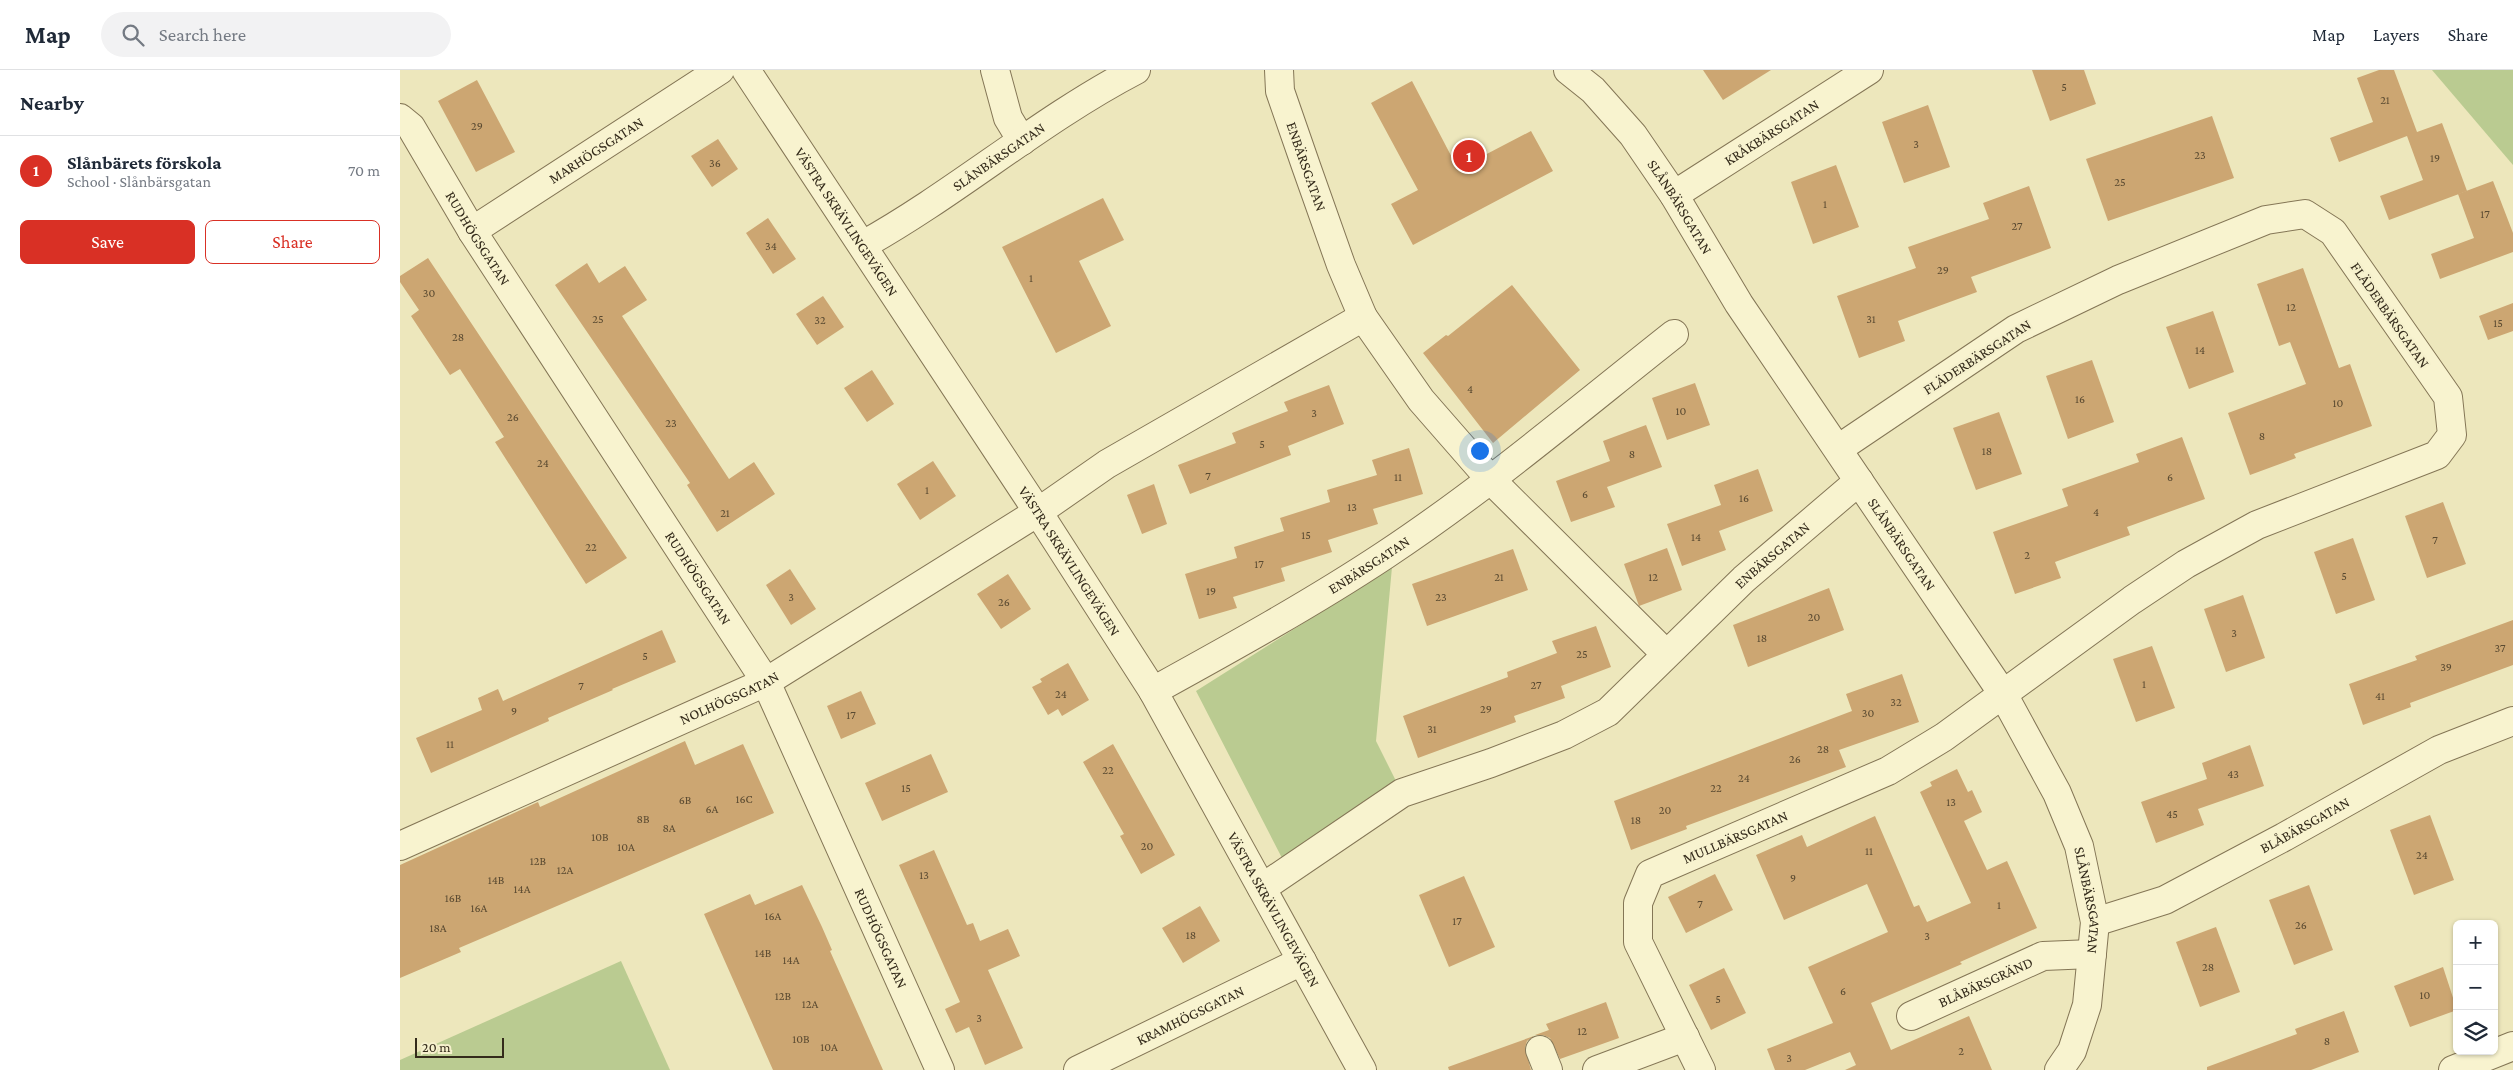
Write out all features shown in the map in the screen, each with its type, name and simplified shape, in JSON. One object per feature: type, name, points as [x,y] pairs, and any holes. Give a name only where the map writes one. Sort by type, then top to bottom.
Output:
[{"type":"street","name":"MARHÖGSGATAN","points":[[472,231],[720,70]]},
{"type":"street","name":"VÄSTRA SKRÄVLINGEVÄGEN","points":[[746,70],[1038,512],[1153,691],[1362,1070]]},
{"type":"street","points":[[995,70],[1008,118],[1022,141]]},
{"type":"street","name":"SLÅNBÄRSGATAN","points":[[863,245],[902,223],[1022,141],[1136,70]]},
{"type":"street","name":"ENBÄRSGATAN","points":[[1279,70],[1280,91],[1341,265],[1363,317],[1421,400],[1490,479],[1666,654]]},
{"type":"street","name":"SLÅNBÄRSGATAN","points":[[1568,70],[1593,90],[1633,135],[1674,195],[1739,304],[2004,694],[2057,793],[2079,846],[2095,922],[2087,1005],[2072,1051],[2058,1070]]},
{"type":"street","name":"KRÅKBÄRSGATAN","points":[[1674,195],[1869,70]]},
{"type":"street","name":"RUDHÖGSGATAN","points":[[400,118],[411,127],[472,231],[766,682],[940,1070]]},
{"type":"street","name":"FLÄDERBÄRSGATAN","points":[[1838,449],[2016,329],[2118,280],[2266,220],[2305,214],[2333,232],[2448,397],[2452,436],[2437,455],[2257,525],[2186,564],[2004,694]]},
{"type":"street","name":"NOLHÖGSGATAN","points":[[401,844],[766,682],[1038,512],[1107,464],[1363,317]]},
{"type":"street","name":"ENBÄRSGATAN","points":[[1153,691],[1242,641],[1385,555],[1490,479],[1674,334]]},
{"type":"street","name":"ENBÄRSGATAN","points":[[1262,888],[1402,793],[1491,763],[1564,734],[1608,712],[1744,579],[1860,481]]},
{"type":"street","name":"MULLBÄRSGATAN","points":[[1701,1070],[1638,942],[1638,903],[1650,874],[1888,771],[1944,737],[2004,694]]},
{"type":"street","name":"BLÅBÄRSGATAN","points":[[2095,922],[2165,900],[2284,837],[2439,750],[2513,721]]},
{"type":"street","name":"BLÅBÄRSGRÄND","points":[[1911,1016],[2043,956],[2092,954]]},
{"type":"street","name":"KRAMHÖGSGATAN","points":[[1078,1070],[1302,961]]},
{"type":"street","points":[[1597,1070],[1685,1037]]},
{"type":"street","points":[[2453,1070],[2513,1046]]},
{"type":"green space","points":[[2432,70],[2513,70],[2513,165]]},
{"type":"green space","points":[[1392,567],[1376,741],[1396,781],[1282,858],[1196,691]]},
{"type":"green space","points":[[621,961],[670,1070],[400,1070],[400,1060]]},
{"type":"building","points":[[1703,70],[1771,70],[1723,100]]},
{"type":"building","points":[[2032,70],[2084,70],[2096,104],[2050,121]]},
{"type":"building","points":[[2379,70],[2394,70],[2417,132],[2442,123],[2467,191],[2389,220],[2380,196],[2423,180],[2407,136],[2339,162],[2330,138],[2373,122],[2357,78]]},
{"type":"building","points":[[477,80],[515,152],[476,172],[438,101]]},
{"type":"building","points":[[1412,81],[1458,169],[1531,131],[1553,171],[1413,245],[1391,204],[1418,190],[1371,103]]},
{"type":"building","points":[[1928,105],[1950,167],[1904,183],[1882,122]]},
{"type":"building","points":[[2212,116],[2234,178],[2108,221],[2086,159]]},
{"type":"building","points":[[718,139],[738,169],[712,187],[691,156]]},
{"type":"building","points":[[1836,165],[1859,227],[1813,244],[1791,182]]},
{"type":"building","points":[[2493,181],[2513,233],[2513,252],[2440,279],[2431,254],[2474,238],[2458,194]]},
{"type":"building","points":[[2029,186],[2051,248],[1971,277],[1977,292],[1898,321],[1905,341],[1859,358],[1837,296],[1916,268],[1908,247],[1989,219],[1983,203]]},
{"type":"building","points":[[1103,198],[1124,240],[1079,261],[1111,326],[1056,353],[1002,247]]},
{"type":"building","points":[[768,218],[796,259],[773,274],[746,233]]},
{"type":"building","points":[[428,258],[627,558],[586,584],[495,442],[504,437],[460,369],[450,375],[411,316],[419,310],[400,282],[400,276]]},
{"type":"building","points":[[587,263],[599,283],[625,266],[647,300],[622,316],[729,479],[754,462],[775,494],[717,532],[687,485],[690,483],[555,285]]},
{"type":"building","points":[[2303,268],[2339,368],[2350,364],[2372,426],[2294,454],[2296,458],[2250,475],[2228,413],[2306,384],[2290,342],[2279,346],[2257,284]]},
{"type":"building","points":[[1512,285],[1580,370],[1493,443],[1423,353],[1446,335],[1448,336]]},
{"type":"building","points":[[823,296],[844,327],[817,345],[796,314]]},
{"type":"building","points":[[2513,303],[2513,331],[2488,340],[2479,316]]},
{"type":"building","points":[[2213,311],[2234,372],[2189,389],[2166,327]]},
{"type":"building","points":[[2092,360],[2114,422],[2068,439],[2046,376]]},
{"type":"building","points":[[872,370],[894,404],[867,422],[844,388]]},
{"type":"building","points":[[1695,383],[1710,425],[1667,440],[1652,398]]},
{"type":"building","points":[[1329,385],[1344,424],[1288,446],[1291,455],[1190,494],[1178,465],[1236,443],[1232,433],[1288,411],[1284,402]]},
{"type":"building","points":[[1999,412],[2022,474],[1976,490],[1953,428]]},
{"type":"building","points":[[1646,425],[1662,467],[1607,487],[1615,507],[1571,522],[1556,481],[1610,461],[1603,441]]},
{"type":"building","points":[[2182,437],[2205,499],[2127,527],[2130,535],[2055,562],[2061,578],[2015,594],[1993,532],[2068,506],[2062,489],[2139,462],[2136,454]]},
{"type":"building","points":[[1409,448],[1423,494],[1373,509],[1378,524],[1328,540],[1332,552],[1281,568],[1285,581],[1233,597],[1237,608],[1199,619],[1185,574],[1237,558],[1234,547],[1284,531],[1280,518],[1330,502],[1327,490],[1377,475],[1372,460]]},
{"type":"building","points":[[933,461],[956,496],[920,520],[897,484]]},
{"type":"building","points":[[1758,469],[1773,511],[1719,531],[1726,550],[1682,566],[1667,524],[1721,505],[1714,485]]},
{"type":"building","points":[[1154,484],[1167,524],[1142,534],[1127,495]]},
{"type":"building","points":[[2443,502],[2466,564],[2427,578],[2405,516]]},
{"type":"building","points":[[2353,538],[2375,600],[2336,614],[2314,552]]},
{"type":"building","points":[[1667,548],[1682,590],[1639,606],[1624,564]]},
{"type":"building","points":[[1513,549],[1528,590],[1427,626],[1412,584]]},
{"type":"building","points":[[790,569],[816,609],[791,625],[766,585]]},
{"type":"building","points":[[1008,574],[1031,609],[1001,629],[977,594]]},
{"type":"building","points":[[1829,588],[1844,630],[1748,667],[1733,625]]},
{"type":"building","points":[[2243,595],[2265,658],[2226,672],[2204,609]]},
{"type":"building","points":[[2513,620],[2513,665],[2410,703],[2411,707],[2363,725],[2349,684],[2417,660],[2415,656]]},
{"type":"building","points":[[1596,626],[1611,667],[1561,686],[1565,698],[1514,716],[1516,722],[1418,758],[1403,716],[1508,677],[1507,672],[1557,653],[1552,641]]},
{"type":"building","points":[[662,630],[676,662],[612,689],[548,718],[549,721],[431,773],[416,738],[482,710],[478,698],[498,689],[503,701]]},
{"type":"building","points":[[2152,646],[2175,708],[2136,722],[2113,659]]},
{"type":"building","points":[[1068,663],[1089,700],[1062,716],[1058,709],[1048,715],[1032,687],[1042,682],[1040,679]]},
{"type":"building","points":[[1902,674],[1919,722],[1839,750],[1846,767],[1686,826],[1687,829],[1631,850],[1614,801],[1852,711],[1846,694]]},
{"type":"building","points":[[861,691],[876,724],[841,739],[827,706]]},
{"type":"building","points":[[685,741],[695,765],[743,744],[774,813],[459,948],[461,952],[400,978],[400,865],[538,802],[540,807]]},
{"type":"building","points":[[1113,744],[1175,855],[1141,874],[1120,836],[1124,834],[1083,762]]},
{"type":"building","points":[[2250,745],[2264,786],[2198,809],[2204,825],[2156,843],[2141,802],[2207,779],[2202,763]]},
{"type":"building","points":[[931,754],[948,792],[882,821],[865,783]]},
{"type":"building","points":[[1957,769],[1968,792],[1972,790],[1982,812],[1964,821],[1987,870],[2007,861],[2037,928],[1960,962],[1962,964],[1871,1003],[1891,1050],[1969,1016],[1992,1070],[1845,1070],[1856,1065],[1850,1052],[1805,1070],[1775,1070],[1767,1049],[1833,1023],[1808,967],[1888,932],[1867,884],[1784,920],[1756,855],[1802,835],[1807,847],[1875,816],[1914,907],[1919,905],[1927,922],[1971,903],[1920,792],[1932,786],[1930,782]]},
{"type":"building","points":[[2430,815],[2454,880],[2414,895],[2390,830]]},
{"type":"building","points":[[934,850],[967,925],[973,923],[980,941],[1008,929],[1020,956],[988,970],[1023,1048],[985,1065],[969,1027],[956,1033],[945,1009],[960,1002],[899,865]]},
{"type":"building","points":[[1715,874],[1733,910],[1686,933],[1668,897]]},
{"type":"building","points":[[1464,876],[1495,947],[1449,967],[1419,895]]},
{"type":"building","points":[[802,885],[883,1070],[773,1070],[704,914],[750,894],[755,905]]},
{"type":"building","points":[[2309,885],[2333,950],[2294,965],[2269,900]]},
{"type":"building","points":[[1200,906],[1220,941],[1183,963],[1162,928]]},
{"type":"building","points":[[2216,927],[2240,992],[2200,1007],[2176,942]]},
{"type":"building","points":[[2443,967],[2453,998],[2453,1011],[2410,1027],[2394,986]]},
{"type":"building","points":[[1724,968],[1746,1013],[1711,1030],[1689,985]]},
{"type":"building","points":[[1606,1002],[1619,1038],[1560,1059],[1550,1038],[1543,1035],[1535,1035],[1549,1030],[1546,1024]]},
{"type":"building","points":[[2344,1011],[2359,1052],[2311,1070],[2207,1070],[2207,1067],[2297,1034],[2295,1029]]},
{"type":"building","points":[[1534,1036],[1527,1041],[1525,1048],[1531,1070],[1449,1070],[1448,1067]]},
{"type":"place","name":"Slånbärets förskola","points":[[1469,156]]}]
